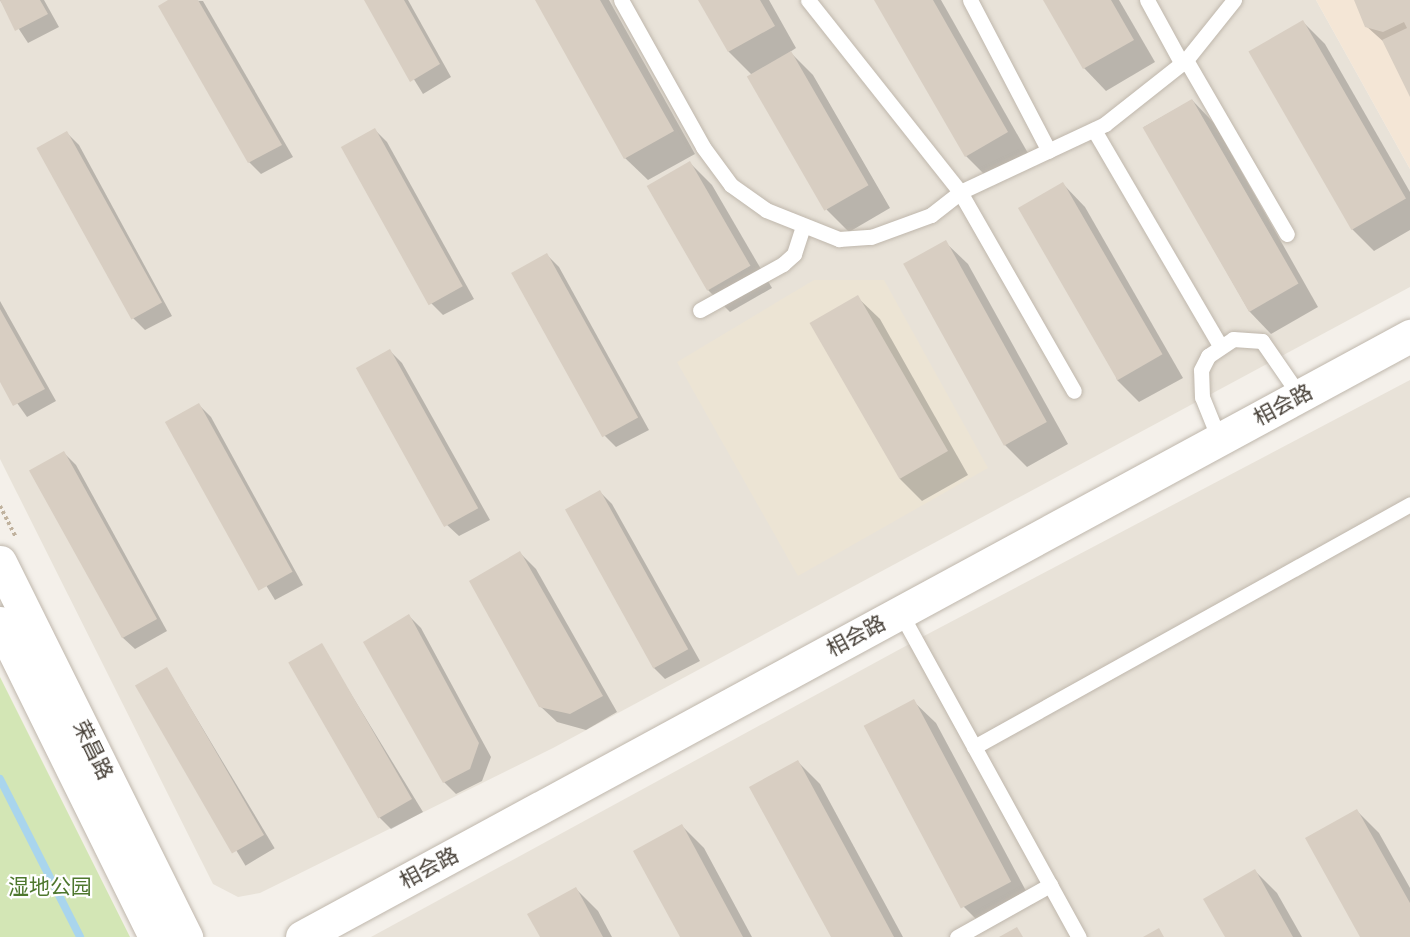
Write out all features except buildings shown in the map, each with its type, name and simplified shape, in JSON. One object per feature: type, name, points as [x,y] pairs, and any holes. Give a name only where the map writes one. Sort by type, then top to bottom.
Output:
[{"type":"street","name":"相会路","points":[[302,937],[1410,336]]},
{"type":"street","name":"荣昌路","points":[[0,562],[186,937]]},
{"type":"street","name":"荣昌路","points":[[0,623],[155,937]]},
{"type":"lane","points":[[621,0],[703,147],[731,185],[766,210],[839,239],[871,237],[931,215],[960,192],[1094,130],[1184,62],[1234,0]]},
{"type":"lane","points":[[808,0],[960,192],[1074,391]]},
{"type":"lane","points":[[970,0],[1049,151]]},
{"type":"lane","points":[[1147,0],[1287,234]]},
{"type":"lane","points":[[1094,130],[1220,346]]},
{"type":"lane","points":[[700,310],[783,264],[794,254],[803,226]]},
{"type":"lane","points":[[1219,439],[1202,397],[1201,370],[1220,346],[1233,339],[1263,341],[1300,396]]},
{"type":"lane","points":[[974,747],[1410,504]]},
{"type":"lane","points":[[900,612],[1079,937]]},
{"type":"lane","points":[[957,937],[1050,885]]},
{"type":"shaded area","points":[[0,0],[1316,0],[1410,169],[1410,287],[553,748],[260,893],[238,897],[213,884],[0,459]]},
{"type":"shaded area","points":[[1316,0],[1410,0],[1410,169]]},
{"type":"shaded area","points":[[814,280],[884,280],[988,468],[798,576],[677,362]]},
{"type":"shaded area","points":[[1410,380],[1410,937],[371,937],[924,636]]},
{"type":"green space","name":"湿地公园","points":[[0,677],[130,937],[0,937]]},
{"type":"waterway","points":[[0,779],[80,937]]}]
